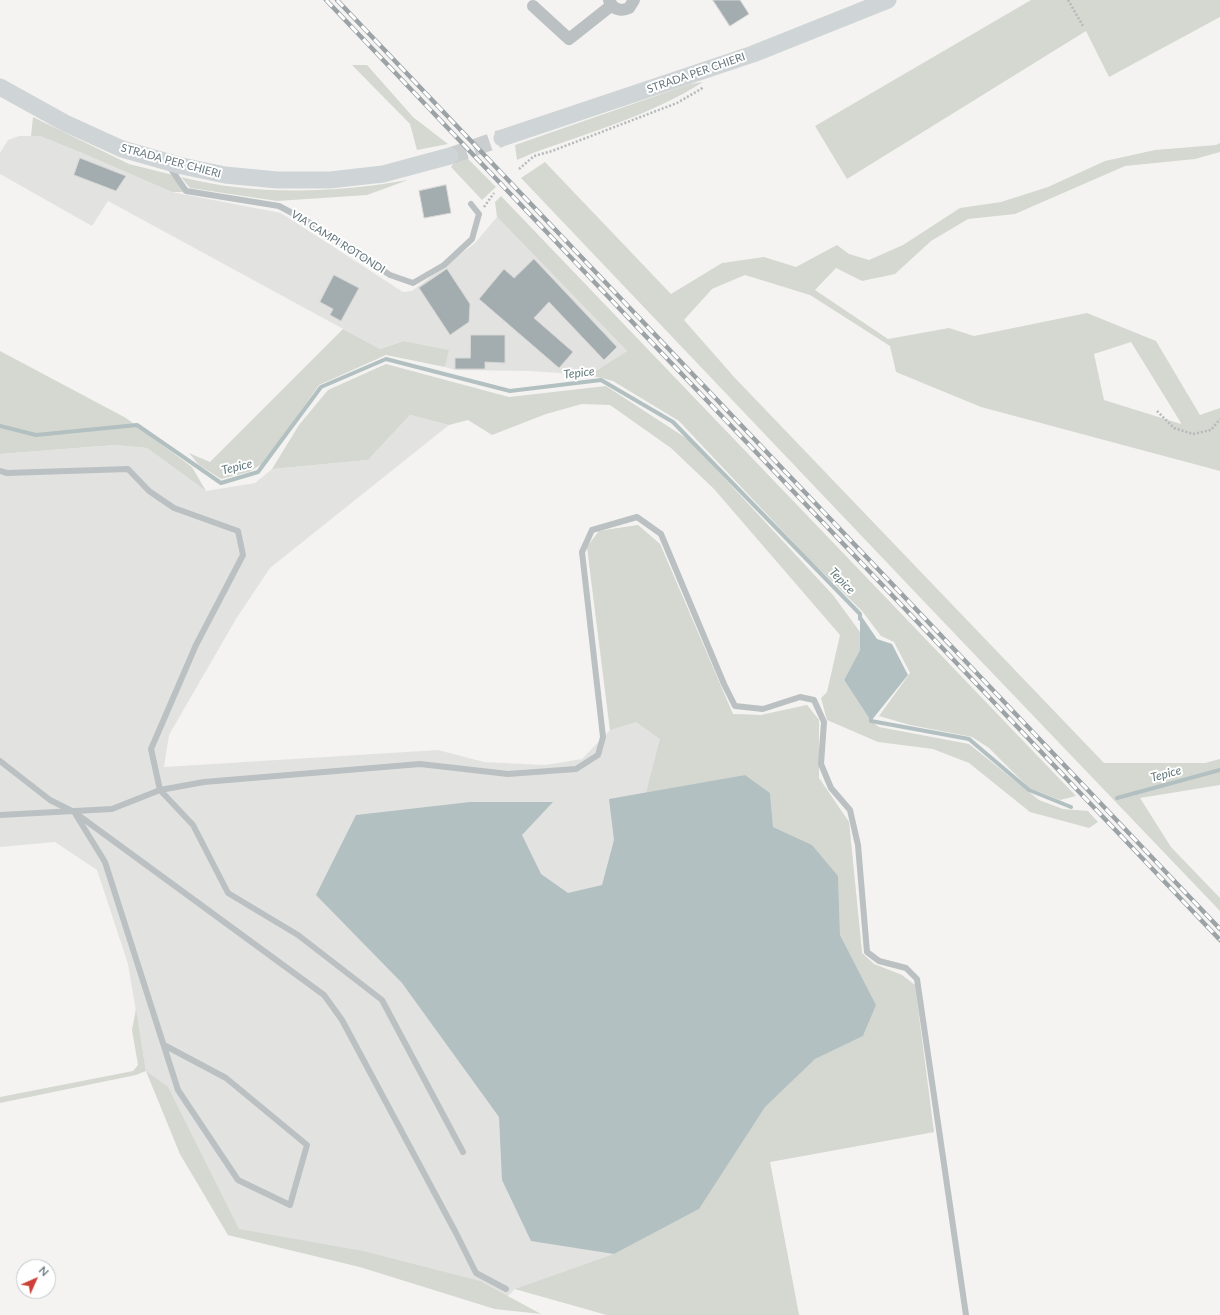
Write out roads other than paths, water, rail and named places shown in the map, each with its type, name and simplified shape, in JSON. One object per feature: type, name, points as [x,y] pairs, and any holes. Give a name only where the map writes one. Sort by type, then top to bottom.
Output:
[{"type":"main road","name":"STRADA PER CHIERI","points":[[502,138],[753,54],[888,0]]},
{"type":"main road","name":"STRADA PER CHIERI","points":[[0,86],[65,123],[122,149],[166,162],[225,175],[277,180],[330,180],[383,174],[450,156]]},
{"type":"street","points":[[533,6],[569,39],[610,3],[617,9],[625,10],[629,8],[634,0]]},
{"type":"lane","name":"VIA CAMPI ROTONDI","points":[[166,162],[186,191],[279,206],[307,221],[390,275],[413,283],[444,265],[472,239],[479,214],[471,204]]},
{"type":"lane","points":[[0,471],[7,473],[128,469],[149,491],[174,508],[238,531],[243,556],[196,645],[151,749],[160,790],[193,825],[228,893],[298,935],[382,1000],[463,1152]]},
{"type":"lane","points":[[0,815],[112,809],[160,790],[204,782],[420,764],[508,774],[576,769],[598,755],[603,737],[582,552],[592,530],[637,517],[661,534],[724,684],[735,706],[763,708],[800,698],[814,700],[824,722],[821,764],[831,788],[850,810],[858,845],[867,952],[879,962],[906,968],[917,979],[966,1315]]},
{"type":"lane","points":[[0,761],[50,800],[74,812],[324,995],[342,1020],[476,1273],[506,1288]]},
{"type":"lane","points":[[74,812],[105,862],[178,1090],[238,1180],[290,1205],[307,1145],[226,1078],[164,1045]]},
{"type":"waterway","name":"Tepice","points":[[0,426],[36,435],[137,425],[221,483],[258,472],[321,387],[386,359],[510,391],[601,380],[673,422],[860,614],[860,619]]},
{"type":"waterway","name":"Tepice","points":[[871,717],[871,721],[969,739],[1029,790],[1071,807]]},
{"type":"waterway","name":"Tepice","points":[[1117,798],[1220,770]]},
{"type":"tunnel","points":[[450,156],[502,138]]},
{"type":"railway","points":[[326,0],[1220,940]]},
{"type":"railway","points":[[337,0],[1220,929]]}]
